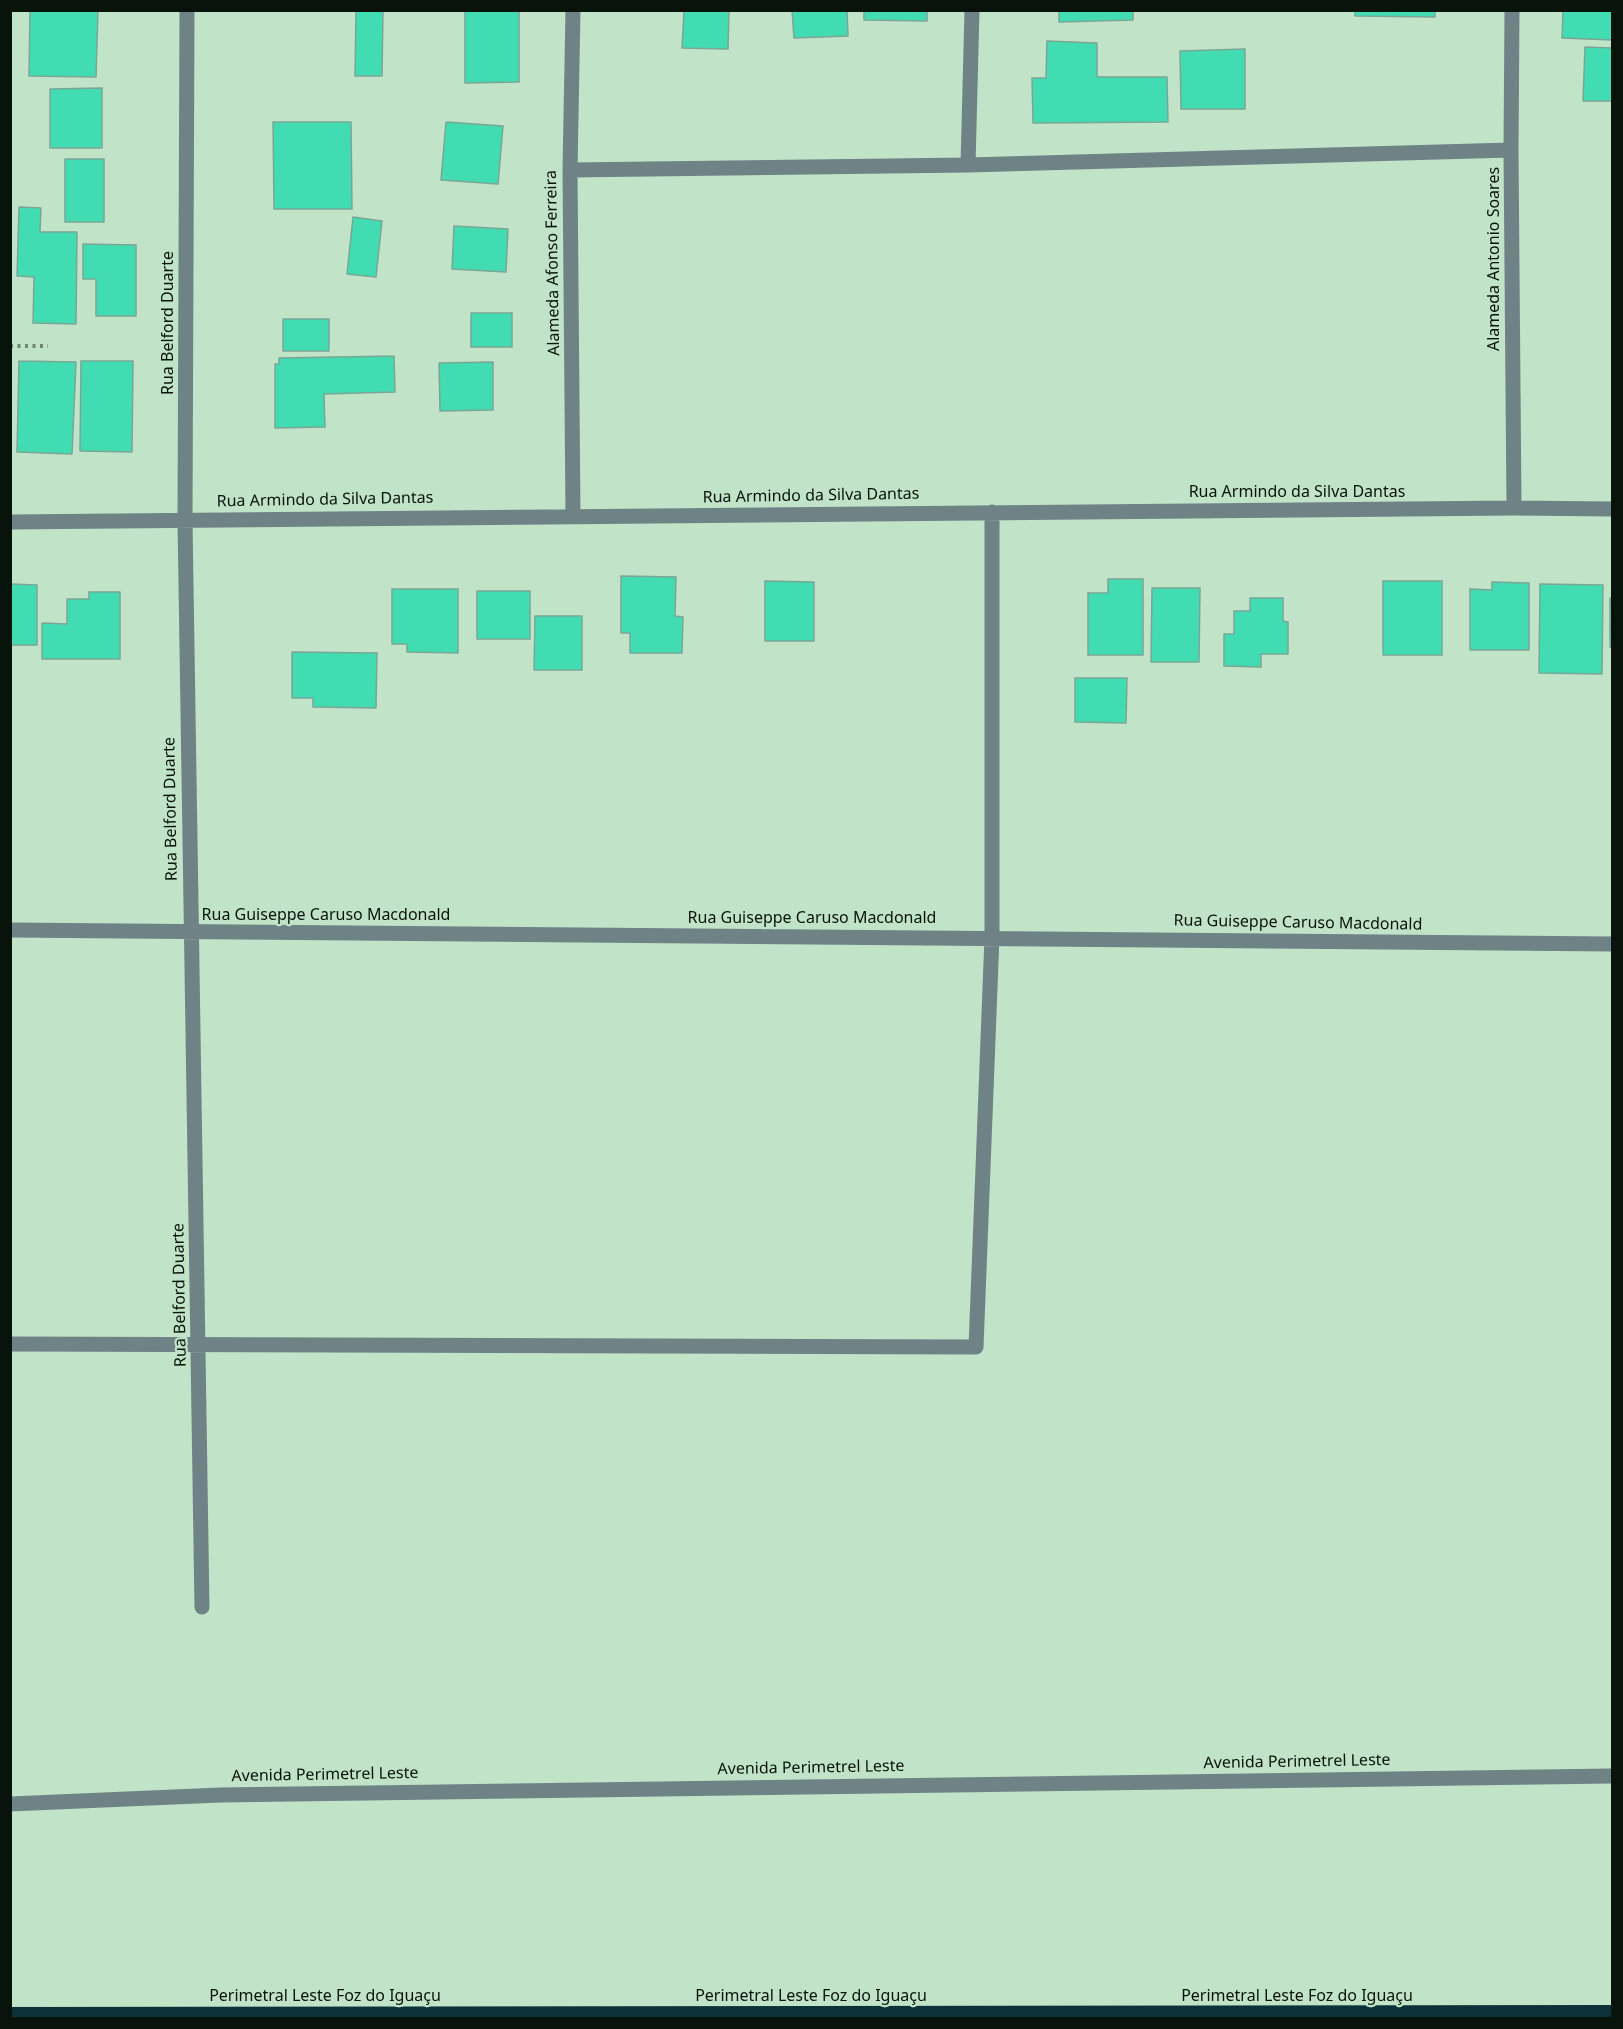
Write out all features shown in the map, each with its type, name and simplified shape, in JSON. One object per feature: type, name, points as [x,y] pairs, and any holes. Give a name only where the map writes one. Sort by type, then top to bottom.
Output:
[{"type":"highway","name":"Perimetral Leste Foz do Iguaçu","points":[[10,2015],[1612,2013]]},
{"type":"street","name":"Rua Belford Duarte","points":[[187,10],[185,520],[202,1607]]},
{"type":"street","name":"Alameda Afonso Ferreira","points":[[573,10],[570,170],[573,516]]},
{"type":"street","points":[[968,165],[972,10]]},
{"type":"street","name":"Alameda Antonio Soares","points":[[1512,10],[1514,508]]},
{"type":"street","points":[[570,170],[968,165],[1511,150]]},
{"type":"street","name":"Rua Armindo da Silva Dantas","points":[[10,522],[992,512],[1612,509]]},
{"type":"street","points":[[10,1344],[976,1347],[992,937],[992,512]]},
{"type":"street","name":"Rua Guiseppe Caruso Macdonald","points":[[10,930],[1612,944]]},
{"type":"street","name":"Avenida Perimetrel Leste","points":[[10,1804],[220,1794],[1612,1776]]},
{"type":"path","points":[[10,346],[48,346]]},
{"type":"building","points":[[30,10],[98,10],[96,77],[29,76]]},
{"type":"building","points":[[356,10],[383,11],[382,76],[355,76]]},
{"type":"building","points":[[465,10],[519,10],[519,82],[465,83]]},
{"type":"building","points":[[684,10],[729,10],[728,49],[682,48]]},
{"type":"building","points":[[792,10],[847,10],[848,36],[794,38]]},
{"type":"building","points":[[864,10],[927,10],[927,21],[864,20]]},
{"type":"building","points":[[1059,10],[1133,10],[1133,20],[1059,22]]},
{"type":"building","points":[[1355,10],[1435,10],[1435,17],[1355,16]]},
{"type":"building","points":[[1563,10],[1612,10],[1612,40],[1562,38]]},
{"type":"building","points":[[1047,41],[1097,43],[1097,77],[1167,77],[1168,122],[1033,123],[1032,78],[1046,78]]},
{"type":"building","points":[[1585,47],[1612,48],[1612,101],[1583,101]]},
{"type":"building","points":[[1245,49],[1245,109],[1181,109],[1180,51]]},
{"type":"building","points":[[102,88],[102,148],[50,148],[50,89]]},
{"type":"building","points":[[273,122],[351,122],[352,209],[274,209]]},
{"type":"building","points":[[446,122],[503,126],[498,184],[441,180]]},
{"type":"building","points":[[65,159],[104,159],[104,222],[65,222]]},
{"type":"building","points":[[19,207],[41,208],[40,232],[77,232],[76,324],[33,323],[34,277],[17,276]]},
{"type":"building","points":[[353,217],[382,221],[376,277],[347,274]]},
{"type":"building","points":[[454,226],[508,229],[506,272],[452,269]]},
{"type":"building","points":[[83,244],[136,245],[136,316],[96,316],[96,279],[83,279]]},
{"type":"building","points":[[471,313],[512,313],[512,347],[471,347]]},
{"type":"building","points":[[283,319],[329,319],[329,351],[283,351]]},
{"type":"building","points":[[394,356],[395,392],[324,394],[325,427],[275,428],[275,364],[279,364],[279,358]]},
{"type":"building","points":[[19,361],[76,362],[72,454],[17,452]]},
{"type":"building","points":[[81,361],[133,361],[132,452],[80,451]]},
{"type":"building","points":[[493,362],[493,410],[440,411],[439,363]]},
{"type":"building","points":[[621,576],[676,577],[675,616],[683,617],[682,653],[630,653],[630,633],[621,633]]},
{"type":"building","points":[[1108,579],[1143,579],[1143,655],[1088,655],[1088,593],[1108,593]]},
{"type":"building","points":[[765,581],[814,582],[814,641],[765,641]]},
{"type":"building","points":[[1383,581],[1442,581],[1442,655],[1383,655]]},
{"type":"building","points":[[1492,582],[1529,583],[1529,650],[1470,650],[1470,589],[1492,590]]},
{"type":"building","points":[[10,584],[37,585],[37,645],[10,645]]},
{"type":"building","points":[[1540,584],[1603,585],[1602,674],[1539,673]]},
{"type":"building","points":[[1152,588],[1200,588],[1199,662],[1151,662]]},
{"type":"building","points":[[392,589],[458,589],[458,653],[407,652],[407,644],[392,644]]},
{"type":"building","points":[[477,591],[530,591],[530,639],[477,639]]},
{"type":"building","points":[[89,592],[120,592],[120,659],[42,659],[42,623],[67,624],[67,599],[89,599]]},
{"type":"building","points":[[1250,598],[1283,598],[1283,621],[1288,622],[1288,654],[1261,654],[1261,667],[1224,666],[1224,634],[1234,634],[1234,611],[1250,611]]},
{"type":"building","points":[[1610,598],[1612,598],[1612,647],[1610,647]]},
{"type":"building","points":[[535,616],[582,616],[582,670],[534,670]]},
{"type":"building","points":[[292,652],[377,653],[376,708],[313,707],[313,698],[292,698]]},
{"type":"building","points":[[1075,678],[1127,678],[1126,723],[1075,722]]}]
